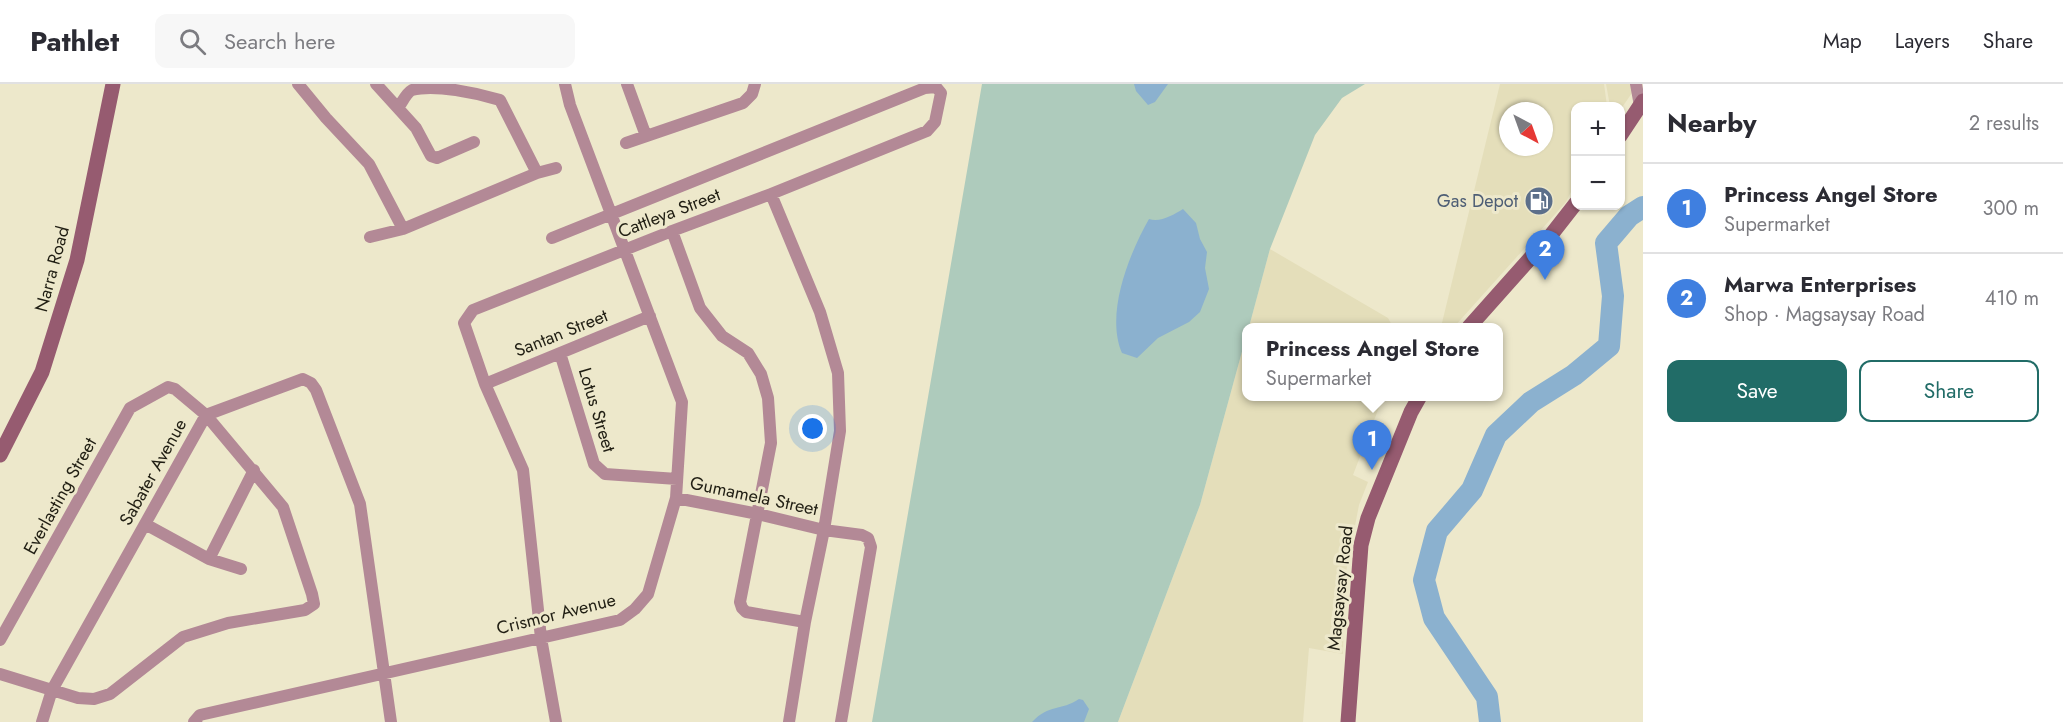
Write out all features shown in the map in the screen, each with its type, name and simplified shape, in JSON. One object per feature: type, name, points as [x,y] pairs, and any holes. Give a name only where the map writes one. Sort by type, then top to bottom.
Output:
[{"type":"main road","name":"Narra Road","points":[[0,455],[42,372],[77,260],[113,84]]},
{"type":"main road","points":[[1625,128],[1641,104]]},
{"type":"main road","points":[[1473,323],[1551,235],[1571,208]]},
{"type":"main road","name":"Magsaysay Road","points":[[1348,722],[1361,545],[1368,518],[1417,401]]},
{"type":"street","points":[[298,84],[369,164],[403,229]]},
{"type":"street","points":[[376,84],[416,128],[431,156],[437,158],[474,142]]},
{"type":"street","name":"Crismor Avenue","points":[[194,722],[200,715],[620,620],[648,594],[676,498],[682,402],[570,105],[565,84]]},
{"type":"street","points":[[627,84],[646,136]]},
{"type":"street","points":[[626,143],[743,103],[752,94],[755,84]]},
{"type":"street","points":[[1636,84],[1641,104]]},
{"type":"street","points":[[398,108],[411,91],[426,86],[459,88],[500,100],[537,173]]},
{"type":"street","name":"Cattleya Street","points":[[556,722],[541,638],[523,470],[485,384],[464,323],[468,315],[473,310],[927,131],[935,122],[941,93],[936,87],[925,88],[611,214]]},
{"type":"street","points":[[370,237],[403,229],[537,173],[556,168]]},
{"type":"street","points":[[771,194],[820,312],[838,373],[840,431],[789,722]]},
{"type":"street","points":[[552,238],[611,214]]},
{"type":"street","points":[[672,231],[700,308],[722,336],[748,353],[763,382],[768,398],[771,443],[740,602],[742,608],[747,612],[805,622]]},
{"type":"street","name":"Santan Street","points":[[485,384],[650,316]]},
{"type":"street","name":"Lotus Street","points":[[560,353],[594,464],[599,471],[605,474],[677,479]]},
{"type":"street","name":"Sabater Avenue","points":[[42,722],[52,690],[206,415],[303,379],[311,383],[316,390],[360,504],[385,672]]},
{"type":"street","name":"Everlasting Street","points":[[0,640],[130,408],[168,387],[176,388],[206,415]]},
{"type":"street","points":[[0,674],[78,698],[94,699],[110,694],[183,637],[228,623],[252,621],[305,610],[314,604],[283,507],[206,415]]},
{"type":"street","points":[[209,558],[254,471]]},
{"type":"street","name":"Gumamela Street","points":[[676,498],[868,538],[871,547],[841,722]]},
{"type":"street","points":[[145,524],[209,558],[242,569]]},
{"type":"street","points":[[385,672],[391,722]]},
{"type":"shaded area","points":[[1500,84],[1604,84],[1606,102],[1571,102],[1571,192],[1566,202],[1458,323],[1442,323]]},
{"type":"shaded area","points":[[1606,84],[1638,84],[1625,103],[1609,102]]},
{"type":"shaded area","points":[[1270,249],[1388,318],[1391,323],[1250,323]]},
{"type":"shaded area","points":[[1242,352],[1242,401],[1381,401],[1353,475],[1368,482],[1359,505],[1345,577],[1343,654],[1309,648],[1303,722],[1118,722],[1200,505]]},
{"type":"green space","points":[[982,84],[1365,84],[1342,98],[1315,135],[1270,249],[1250,323],[1242,323],[1242,352],[1200,505],[1118,722],[872,722]]},
{"type":"water","points":[[1134,84],[1168,84],[1155,102],[1148,105],[1136,91]]},
{"type":"water","points":[[1183,209],[1196,223],[1200,239],[1207,252],[1205,268],[1209,289],[1200,312],[1189,322],[1158,338],[1137,358],[1122,353],[1117,337],[1118,303],[1127,266],[1134,249],[1149,219],[1162,219]]},
{"type":"water","points":[[1079,699],[1083,700],[1089,709],[1084,722],[1032,722],[1044,712]]},
{"type":"waterway","points":[[1490,722],[1487,697],[1434,618],[1424,580],[1437,531],[1472,490],[1496,435],[1531,402],[1574,375],[1609,346],[1613,296],[1606,243],[1629,216],[1643,207]]},
{"type":"place","name":"Gas Depot","points":[[1539,201]]},
{"type":"place","name":"Marwa Enterprises","points":[[1545,280]]},
{"type":"place","name":"Princess Angel Store","points":[[1372,470]]}]
